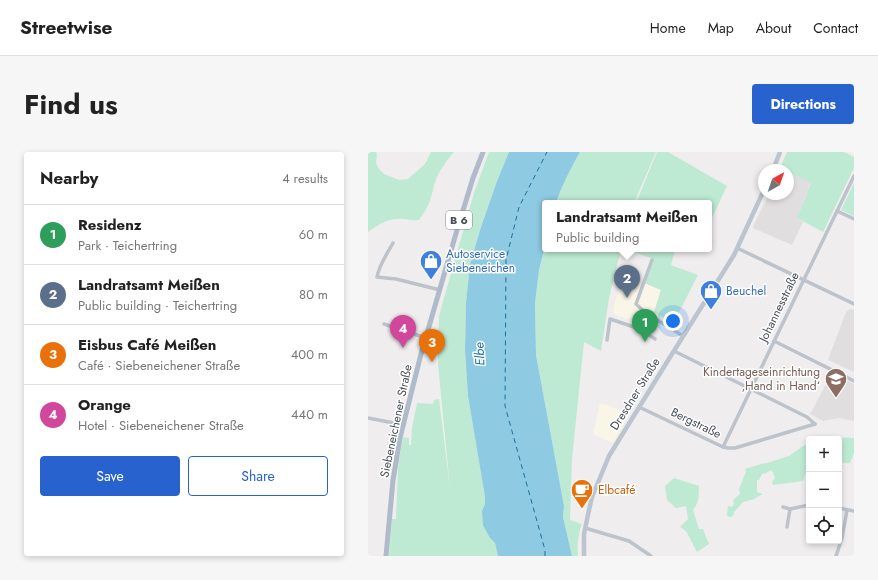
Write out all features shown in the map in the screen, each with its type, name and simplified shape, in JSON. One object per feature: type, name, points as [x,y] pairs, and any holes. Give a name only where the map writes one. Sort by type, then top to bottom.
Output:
[{"type":"main road","name":"Siebeneichener Straße","points":[[386,556],[393,478],[398,448],[426,338],[464,204],[483,152]]},
{"type":"main road","points":[[775,164],[780,152]]},
{"type":"main road","name":"Dresdner Straße","points":[[584,556],[585,528],[592,497],[609,456],[730,262],[738,248],[760,200]]},
{"type":"street","name":"Johannesstraße","points":[[723,447],[854,176]]},
{"type":"street","points":[[837,211],[854,220]]},
{"type":"street","points":[[393,243],[384,258],[377,277],[396,279],[440,290]]},
{"type":"street","points":[[738,248],[854,304]]},
{"type":"street","points":[[652,260],[636,304],[646,313],[683,336]]},
{"type":"street","points":[[640,329],[646,313]]},
{"type":"street","points":[[607,340],[610,319],[640,329],[655,339]]},
{"type":"street","points":[[384,324],[426,338]]},
{"type":"street","points":[[774,341],[854,381]]},
{"type":"street","points":[[674,351],[750,389]]},
{"type":"street","name":"Bergstraße","points":[[639,407],[728,448],[735,448],[815,424],[807,417],[750,389]]},
{"type":"street","points":[[368,418],[404,425]]},
{"type":"street","points":[[783,507],[790,509],[806,506]]},
{"type":"street","points":[[787,527],[790,509]]},
{"type":"street","points":[[842,509],[854,511]]},
{"type":"street","points":[[836,556],[842,538],[847,510]]},
{"type":"street","points":[[585,528],[629,541],[651,556]]},
{"type":"shaded area","points":[[794,175],[811,182],[797,218],[803,222],[792,245],[753,228],[766,200],[794,200]]},
{"type":"shaded area","points":[[623,277],[661,290],[654,312],[673,324],[669,331],[650,318],[647,323],[642,323],[630,318],[628,319],[613,314],[614,305]]},
{"type":"shaded area","points":[[850,309],[854,310],[854,372],[828,360],[846,312]]},
{"type":"shaded area","name":"Kindertageseinrichtung ‚Hand in Hand‘","points":[[832,373],[854,384],[854,421],[839,418],[823,421],[810,414]]},
{"type":"shaded area","points":[[600,403],[630,413],[613,443],[593,434]]},
{"type":"green space","points":[[368,152],[376,152],[376,163],[384,174],[399,180],[408,179],[425,164],[431,152],[454,152],[444,164],[438,175],[429,203],[419,220],[393,219],[382,223],[368,232]]},
{"type":"green space","points":[[489,152],[509,152],[497,181],[470,264],[466,303],[465,350],[468,396],[485,497],[485,504],[482,511],[490,538],[495,543],[498,556],[389,556],[392,519],[396,519],[398,467],[403,437],[409,438],[409,445],[411,445],[412,428],[417,403],[433,404],[434,400],[439,399],[450,488],[438,364],[439,316],[474,193]]},
{"type":"green space","points":[[580,152],[656,152],[635,200],[557,200]]},
{"type":"green space","points":[[657,152],[668,152],[727,186],[712,218],[712,200],[637,200]]},
{"type":"green space","points":[[787,152],[844,152],[854,157],[854,168],[823,232],[797,218],[811,183],[794,175],[794,164],[782,164]]},
{"type":"green space","points":[[854,183],[854,216],[841,210]]},
{"type":"green space","points":[[544,252],[620,252],[609,298],[601,351],[584,342],[572,459],[570,520],[582,524],[578,540],[578,556],[572,556],[563,517],[564,506],[536,355],[535,303],[539,270]]},
{"type":"green space","points":[[634,252],[674,252],[671,265],[698,275],[673,324],[654,312],[661,290],[644,283],[653,259]]},
{"type":"green space","points":[[842,437],[854,438],[854,453],[850,463],[842,463]]},
{"type":"green space","points":[[806,445],[806,472],[803,481],[773,485],[772,482],[775,478],[771,470],[762,474],[759,480],[757,480],[757,492],[763,494],[754,499],[743,502],[734,512],[733,516],[727,516],[728,506],[732,507],[734,504],[733,500],[740,494],[739,489],[746,472],[745,469],[789,456]]},
{"type":"green space","points":[[674,478],[699,486],[698,502],[693,510],[699,529],[703,529],[709,544],[697,552],[686,531],[680,527],[688,519],[686,506],[676,508],[667,500],[665,486]]},
{"type":"water","name":"Elbe","points":[[509,152],[580,152],[557,200],[542,200],[542,252],[544,252],[539,270],[535,303],[536,355],[564,506],[563,517],[572,556],[498,556],[495,543],[490,538],[483,525],[482,511],[485,504],[485,497],[468,396],[465,350],[466,303],[470,264],[497,181]]},
{"type":"ferry route","points":[[545,556],[545,550],[505,406],[506,260],[519,207],[547,152]]},
{"type":"place","name":"Autoservice Siebeneichen","points":[[431,280]]},
{"type":"place","name":"Landratsamt Meißen","points":[[627,298]]},
{"type":"place","name":"Beuchel","points":[[711,310]]},
{"type":"place","name":"Residenz","points":[[645,342]]},
{"type":"place","name":"Orange","points":[[403,348]]},
{"type":"place","name":"Eisbus Café Meißen","points":[[432,362]]},
{"type":"place","name":"Kindertageseinrichtung ‚Hand in Hand‘","points":[[836,398]]},
{"type":"place","name":"Elbcafé","points":[[582,510]]}]
